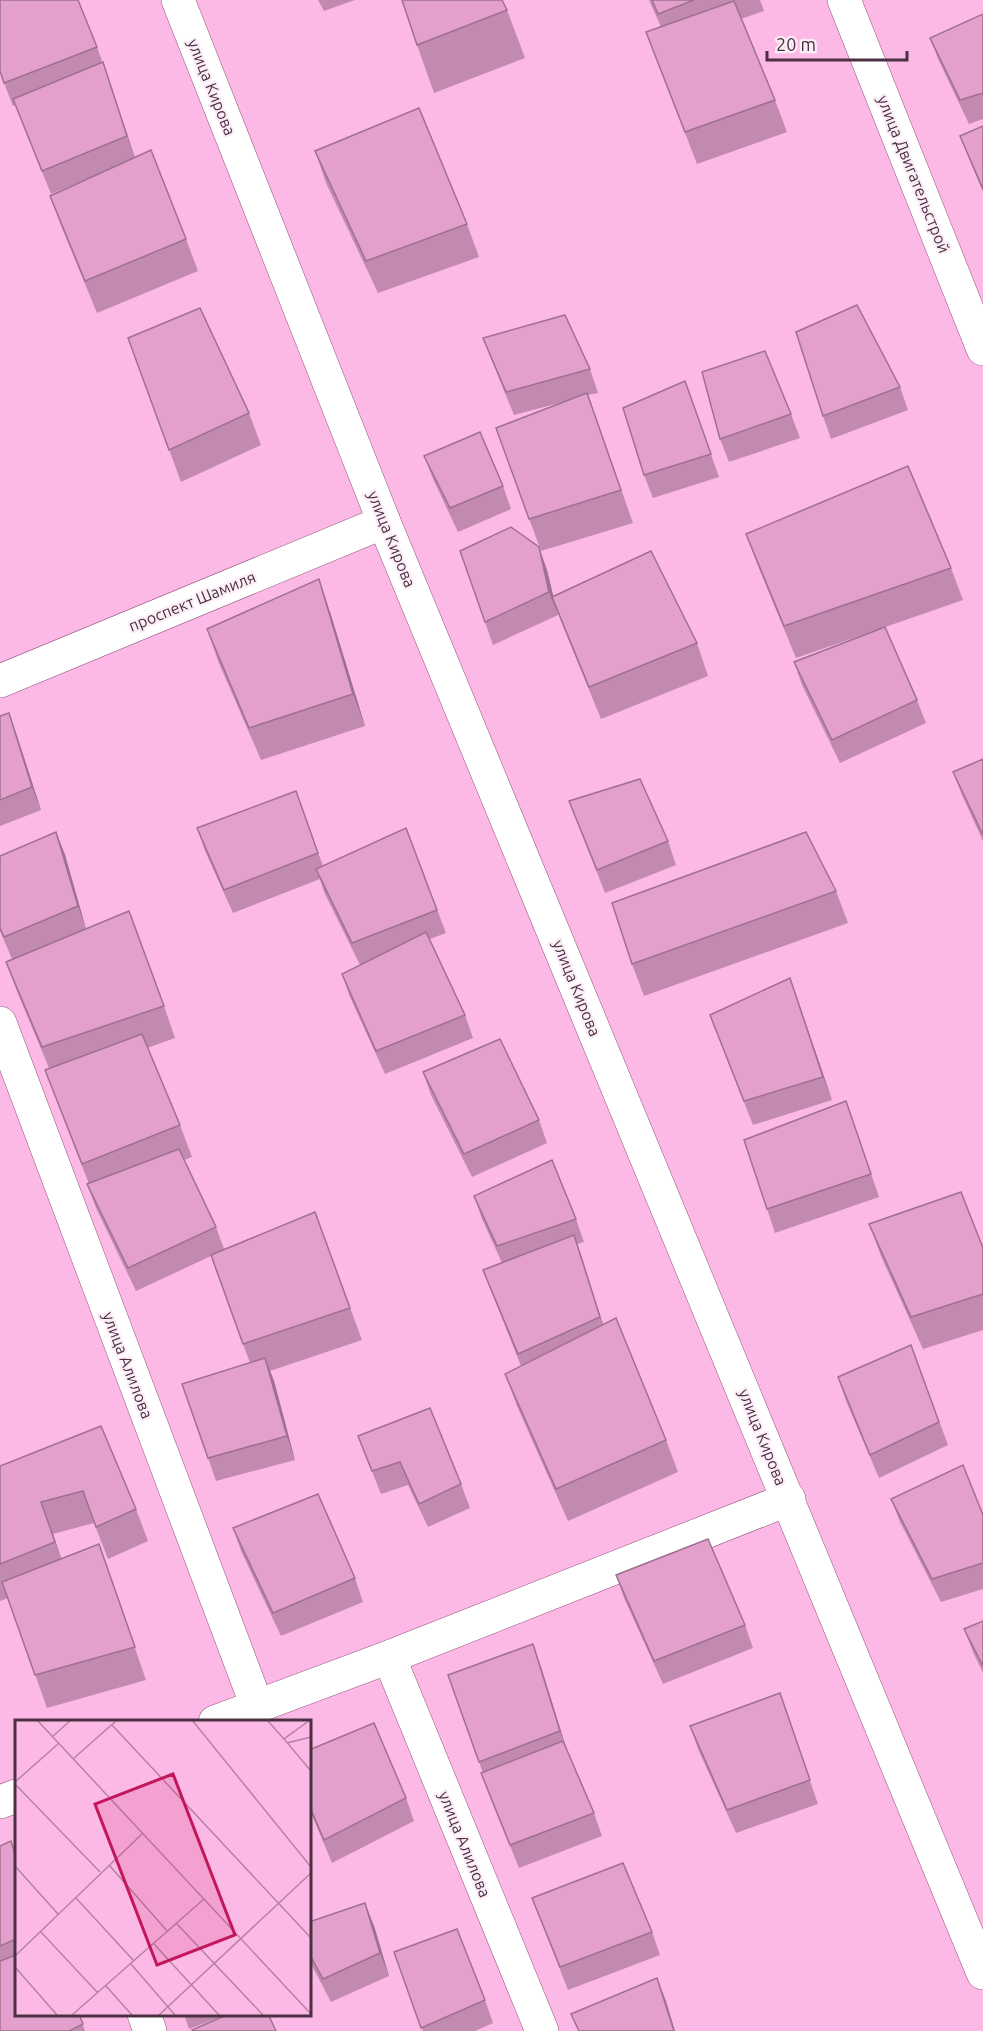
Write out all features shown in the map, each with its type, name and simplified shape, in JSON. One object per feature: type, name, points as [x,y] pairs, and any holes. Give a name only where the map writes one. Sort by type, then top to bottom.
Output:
[{"type":"street","name":"улица Кирова","points":[[178,0],[384,522],[983,1973]]},
{"type":"street","name":"улица Двигательстрой","points":[[844,0],[983,348]]},
{"type":"street","name":"проспект Шамиля","points":[[0,681],[384,522]]},
{"type":"street","name":"улица Алилова","points":[[0,1023],[257,1706]]},
{"type":"street","points":[[219,1720],[389,1657],[789,1499]]},
{"type":"street","name":"улица Алилова","points":[[389,1657],[542,2031]]},
{"type":"street","points":[[0,1802],[15,1796]]},
{"type":"street","points":[[145,2016],[150,2031]]},
{"type":"building","points":[[0,0],[78,0],[97,47],[4,83],[0,71]]},
{"type":"building","points":[[402,0],[502,0],[507,10],[417,45]]},
{"type":"building","points":[[652,0],[694,0],[658,14]]},
{"type":"building","points":[[734,1],[775,100],[685,132],[646,32]]},
{"type":"building","points":[[983,14],[983,93],[960,100],[930,38]]},
{"type":"building","points":[[103,62],[127,136],[42,171],[13,99]]},
{"type":"building","points":[[419,108],[467,224],[366,261],[315,151]]},
{"type":"building","points":[[983,126],[983,189],[960,136]]},
{"type":"building","points":[[151,150],[186,239],[85,281],[50,196]]},
{"type":"building","points":[[857,305],[900,387],[823,416],[796,332]]},
{"type":"building","points":[[200,308],[249,413],[169,450],[128,338]]},
{"type":"building","points":[[565,315],[590,369],[506,392],[483,338]]},
{"type":"building","points":[[765,351],[791,414],[720,439],[702,372]]},
{"type":"building","points":[[685,381],[711,454],[644,475],[623,408]]},
{"type":"building","points":[[587,393],[621,490],[529,519],[496,428]]},
{"type":"building","points":[[480,432],[503,486],[450,508],[424,456]]},
{"type":"building","points":[[908,466],[951,568],[784,626],[746,534]]},
{"type":"building","points":[[511,527],[539,547],[549,592],[485,622],[460,551]]},
{"type":"building","points":[[651,551],[697,643],[589,687],[552,597]]},
{"type":"building","points":[[319,579],[353,694],[249,728],[207,629]]},
{"type":"building","points":[[885,627],[917,700],[832,740],[794,662]]},
{"type":"building","points":[[9,713],[32,787],[0,800],[0,716]]},
{"type":"building","points":[[983,759],[983,835],[953,772]]},
{"type":"building","points":[[640,779],[668,841],[597,870],[569,801]]},
{"type":"building","points":[[296,791],[318,853],[224,890],[197,828]]},
{"type":"building","points":[[406,828],[437,910],[352,943],[316,869]]},
{"type":"building","points":[[56,832],[78,906],[4,937],[0,928],[0,856]]},
{"type":"building","points":[[806,832],[836,891],[632,964],[612,903]]},
{"type":"building","points":[[129,911],[164,1006],[42,1047],[6,962]]},
{"type":"building","points":[[426,932],[465,1015],[376,1051],[342,974]]},
{"type":"building","points":[[790,978],[823,1077],[744,1101],[710,1015]]},
{"type":"building","points":[[142,1034],[180,1125],[82,1164],[45,1070]]},
{"type":"building","points":[[500,1039],[539,1120],[464,1154],[423,1072]]},
{"type":"building","points":[[846,1101],[871,1174],[767,1209],[744,1140]]},
{"type":"building","points":[[179,1149],[216,1227],[128,1268],[87,1184]]},
{"type":"building","points":[[552,1160],[576,1219],[497,1246],[474,1196]]},
{"type":"building","points":[[961,1192],[983,1248],[983,1294],[911,1317],[869,1224]]},
{"type":"building","points":[[315,1212],[350,1308],[243,1344],[211,1255]]},
{"type":"building","points":[[574,1235],[600,1317],[518,1354],[483,1270]]},
{"type":"building","points":[[616,1318],[666,1440],[556,1489],[505,1374]]},
{"type":"building","points":[[911,1345],[939,1422],[870,1455],[838,1377]]},
{"type":"building","points":[[265,1358],[287,1436],[208,1458],[182,1384]]},
{"type":"building","points":[[430,1408],[461,1484],[419,1504],[400,1462],[372,1471],[358,1436]]},
{"type":"building","points":[[101,1426],[136,1509],[96,1527],[83,1491],[41,1502],[55,1542],[0,1564],[0,1466]]},
{"type":"building","points":[[963,1465],[983,1515],[983,1563],[932,1579],[891,1499]]},
{"type":"building","points":[[318,1494],[355,1578],[273,1613],[233,1528]]},
{"type":"building","points":[[708,1539],[745,1625],[654,1661],[616,1575]]},
{"type":"building","points":[[99,1544],[135,1647],[35,1675],[2,1582]]},
{"type":"building","points":[[983,1621],[983,1666],[964,1629]]},
{"type":"building","points":[[533,1644],[560,1731],[479,1762],[448,1675]]},
{"type":"building","points":[[780,1693],[810,1780],[727,1810],[690,1726]]},
{"type":"building","points":[[374,1723],[406,1798],[324,1840],[310,1807],[310,1750]]},
{"type":"building","points":[[563,1741],[594,1813],[510,1845],[481,1773]]},
{"type":"building","points":[[11,1841],[15,1854],[15,1939],[0,1946],[0,1846]]},
{"type":"building","points":[[623,1863],[652,1932],[560,1967],[532,1898]]},
{"type":"building","points":[[365,1903],[380,1953],[323,1979],[310,1955],[310,1922]]},
{"type":"building","points":[[457,1929],[485,2000],[421,2028],[394,1952]]},
{"type":"building","points":[[15,1955],[15,2016],[80,2016],[83,2024],[69,2031],[0,2031],[0,1961]]},
{"type":"building","points":[[657,1978],[674,2031],[579,2031],[571,2014]]},
{"type":"building","points":[[224,2016],[269,2016],[276,2031],[193,2031]]}]
